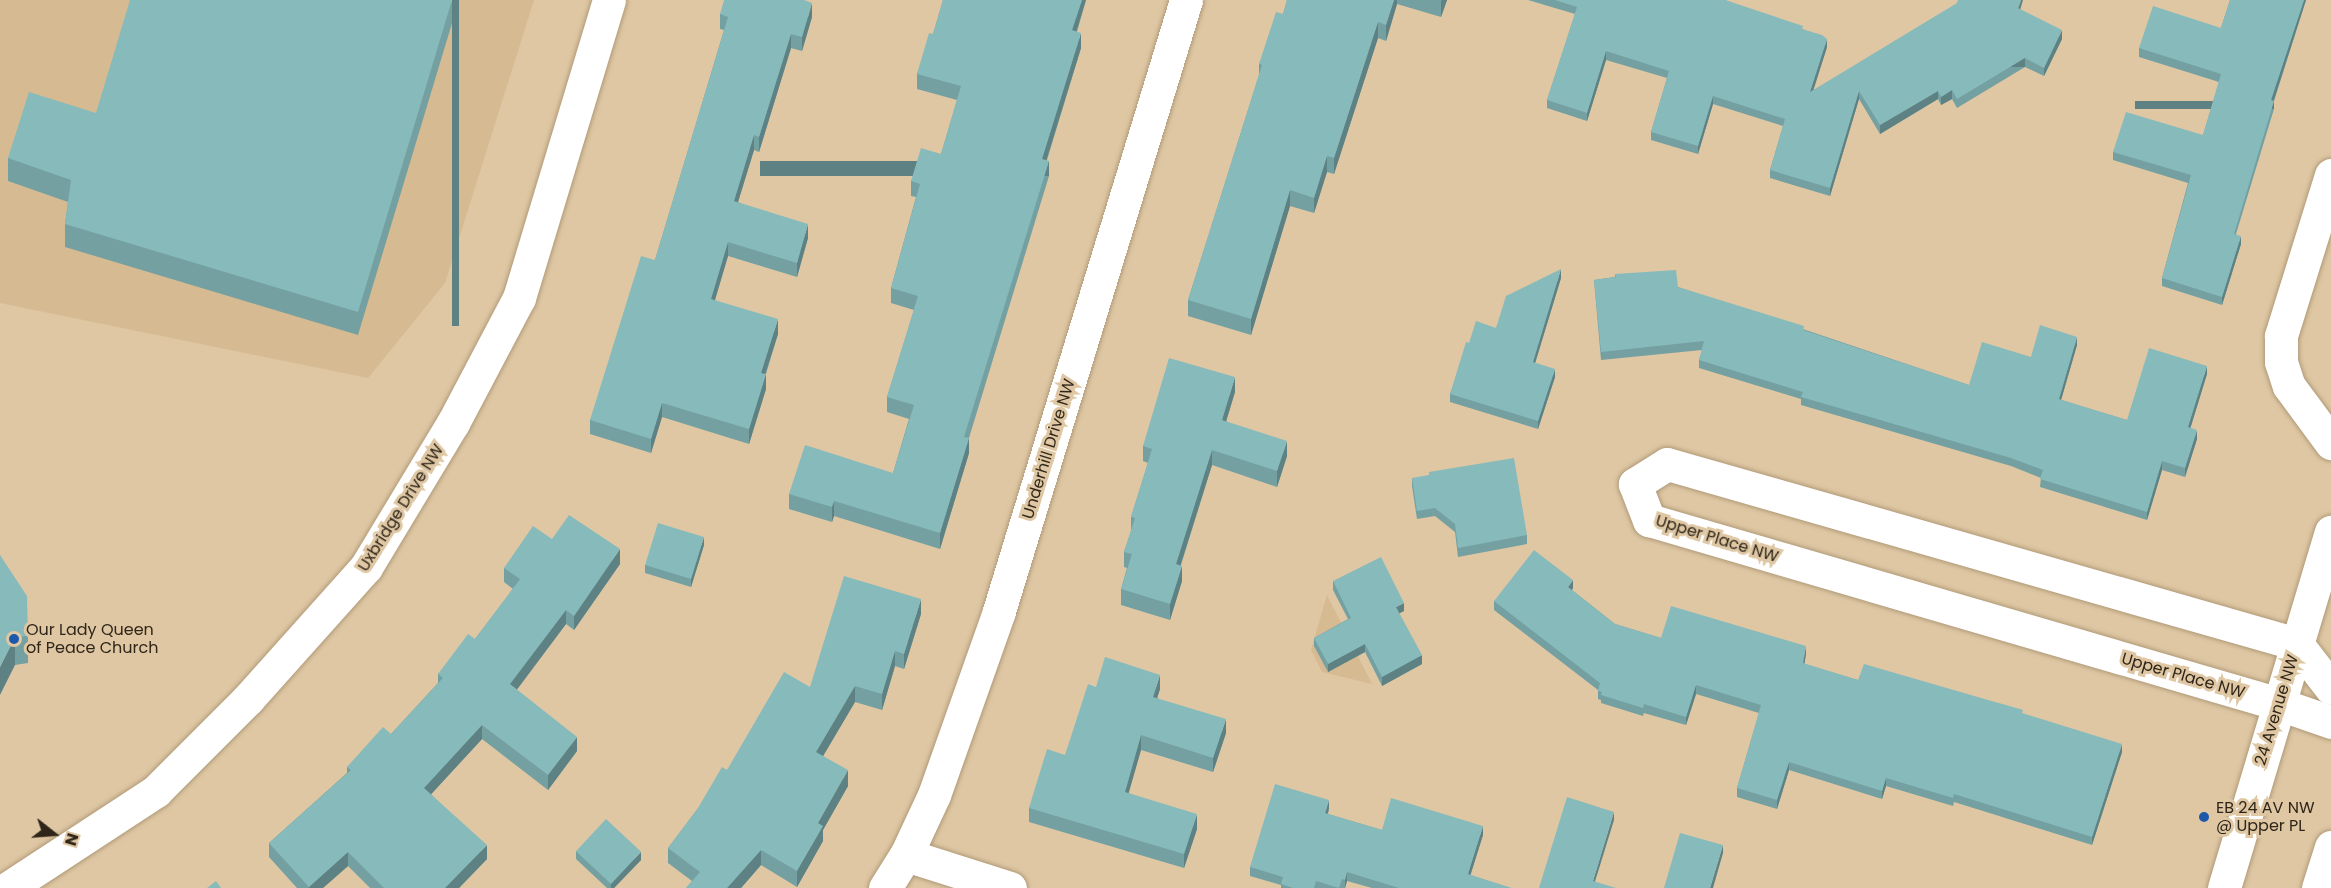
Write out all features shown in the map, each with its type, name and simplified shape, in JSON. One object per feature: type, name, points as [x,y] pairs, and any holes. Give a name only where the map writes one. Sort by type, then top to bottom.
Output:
[{"type":"street","name":"Uxbridge Drive NW","points":[[8,888],[156,791],[248,699],[366,567],[453,423],[519,298],[609,0]]},
{"type":"street","name":"Underhill Drive NW","points":[[885,888],[906,855],[950,757],[999,611],[1186,0]]},
{"type":"street","points":[[2331,175],[2281,336],[2281,353],[2289,386],[2331,443]]},
{"type":"street","name":"Upper Place NW","points":[[2297,644],[1667,465],[1635,484],[1649,520],[2279,704],[2331,722]]},
{"type":"street","name":"24 Avenue NW","points":[[2224,888],[2331,532]]},
{"type":"street","points":[[2297,644],[2331,688]]},
{"type":"street","points":[[2318,888],[2331,847]]},
{"type":"street","points":[[906,855],[1010,888]]},
{"type":"shaded area","points":[[0,0],[534,0],[445,283],[368,378],[0,303]]},
{"type":"shaded area","points":[[1327,595],[1372,684],[1322,672],[1311,650]]},
{"type":"building","points":[[130,0],[452,0],[358,312],[65,224],[71,180],[8,158],[29,92],[96,113]]},
{"type":"building","points":[[724,0],[804,0],[812,3],[802,37],[791,34],[759,137],[754,135],[734,201],[808,224],[797,263],[728,242],[711,299],[778,319],[761,373],[766,374],[749,429],[662,403],[651,439],[590,420],[641,256],[655,260],[728,17],[720,14]]},
{"type":"building","points":[[943,0],[1082,0],[1072,30],[1081,33],[1042,159],[1049,161],[964,437],[969,438],[940,533],[834,501],[832,507],[789,494],[805,445],[893,473],[914,405],[887,397],[918,296],[891,288],[920,184],[911,181],[921,148],[941,154],[961,86],[917,74],[929,33],[933,34]]},
{"type":"building","points":[[1287,0],[1394,0],[1386,25],[1378,22],[1334,158],[1327,156],[1314,198],[1290,190],[1251,319],[1188,300],[1262,65],[1259,64],[1276,12],[1283,14]]},
{"type":"building","points":[[1555,0],[1725,0],[1803,26],[1802,29],[1822,35],[1827,39],[1810,92],[1957,3],[1958,0],[2021,0],[2018,8],[2062,30],[2044,68],[2025,58],[1957,99],[1952,90],[1941,97],[1938,91],[1880,125],[1859,91],[1830,188],[1770,170],[1785,119],[1713,96],[1698,146],[1651,132],[1669,71],[1606,51],[1587,113],[1547,100],[1577,7]]},
{"type":"building","points":[[2230,0],[2304,0],[2271,100],[2274,101],[2234,234],[2241,236],[2222,297],[2162,278],[2191,175],[2113,152],[2126,112],[2203,135],[2221,74],[2139,48],[2153,6],[2221,28]]},
{"type":"building","points":[[1561,269],[1533,362],[1555,369],[1538,421],[1450,394],[1466,342],[1469,343],[1476,321],[1496,328],[1506,296]]},
{"type":"building","points":[[1676,270],[1678,287],[1804,326],[1803,330],[1969,385],[1982,342],[2031,357],[2040,325],[2077,337],[2059,399],[2127,420],[2149,348],[2207,366],[2188,427],[2197,430],[2185,468],[2162,461],[2147,512],[2040,479],[2043,470],[2011,458],[1801,397],[1803,392],[1699,360],[1704,341],[1601,352],[1594,280],[1616,277],[1615,274]]},
{"type":"building","points":[[1169,358],[1235,377],[1222,420],[1287,441],[1277,471],[1212,450],[1176,564],[1182,566],[1170,604],[1121,589],[1132,554],[1124,552],[1135,518],[1131,517],[1152,449],[1143,446]]},
{"type":"building","points":[[1514,458],[1527,535],[1458,548],[1455,524],[1435,508],[1417,511],[1412,478],[1429,475],[1429,472]]},
{"type":"building","points":[[569,515],[620,549],[574,616],[566,610],[510,684],[577,737],[548,775],[482,725],[424,788],[487,845],[445,888],[384,888],[348,852],[309,887],[269,843],[351,770],[347,767],[383,727],[391,734],[443,678],[438,674],[468,634],[475,639],[520,579],[504,568],[533,526],[552,539]]},
{"type":"building","points":[[658,523],[704,537],[691,579],[645,565]]},
{"type":"building","points":[[1534,550],[1573,580],[1568,587],[1615,624],[1661,638],[1671,606],[1806,646],[1803,663],[1858,680],[1864,664],[2023,710],[2022,713],[2122,744],[2092,837],[1954,794],[1953,798],[1886,778],[1882,791],[1789,762],[1777,800],[1737,788],[1761,705],[1696,685],[1686,717],[1644,704],[1643,708],[1601,695],[1602,692],[1598,691],[1600,683],[1494,601]]},
{"type":"building","name":"Our Lady Queen of Peace Church","points":[[0,555],[27,596],[28,636],[15,637],[0,667]]},
{"type":"building","points":[[1381,557],[1404,603],[1396,607],[1422,655],[1382,677],[1365,644],[1328,664],[1314,638],[1351,618],[1333,581]]},
{"type":"building","points":[[844,576],[921,599],[904,654],[895,651],[882,694],[855,686],[816,752],[848,770],[818,823],[823,826],[797,871],[761,850],[727,888],[686,888],[700,872],[668,848],[698,808],[722,767],[727,770],[784,672],[810,687]]},
{"type":"building","points":[[1105,657],[1160,675],[1153,697],[1226,719],[1213,758],[1141,735],[1125,792],[1197,814],[1184,854],[1029,808],[1047,749],[1065,755],[1088,684],[1096,687]]},
{"type":"building","points":[[1275,784],[1329,800],[1325,813],[1382,830],[1391,798],[1483,826],[1468,874],[1511,888],[1399,888],[1347,872],[1339,888],[1316,881],[1314,888],[1293,888],[1281,884],[1283,877],[1250,867]]},
{"type":"building","points":[[1567,797],[1614,812],[1593,881],[1616,888],[1539,888]]},
{"type":"building","points":[[606,819],[641,852],[611,884],[576,851]]},
{"type":"building","points":[[1680,833],[1723,845],[1710,888],[1664,888]]},
{"type":"building","points":[[216,881],[221,888],[207,888]]},
{"type":"place","name":"Our Lady Queen of Peace Church","points":[[14,639]]},
{"type":"place","name":"EB 24 AV NW @ Upper PL","points":[[2204,817]]}]
